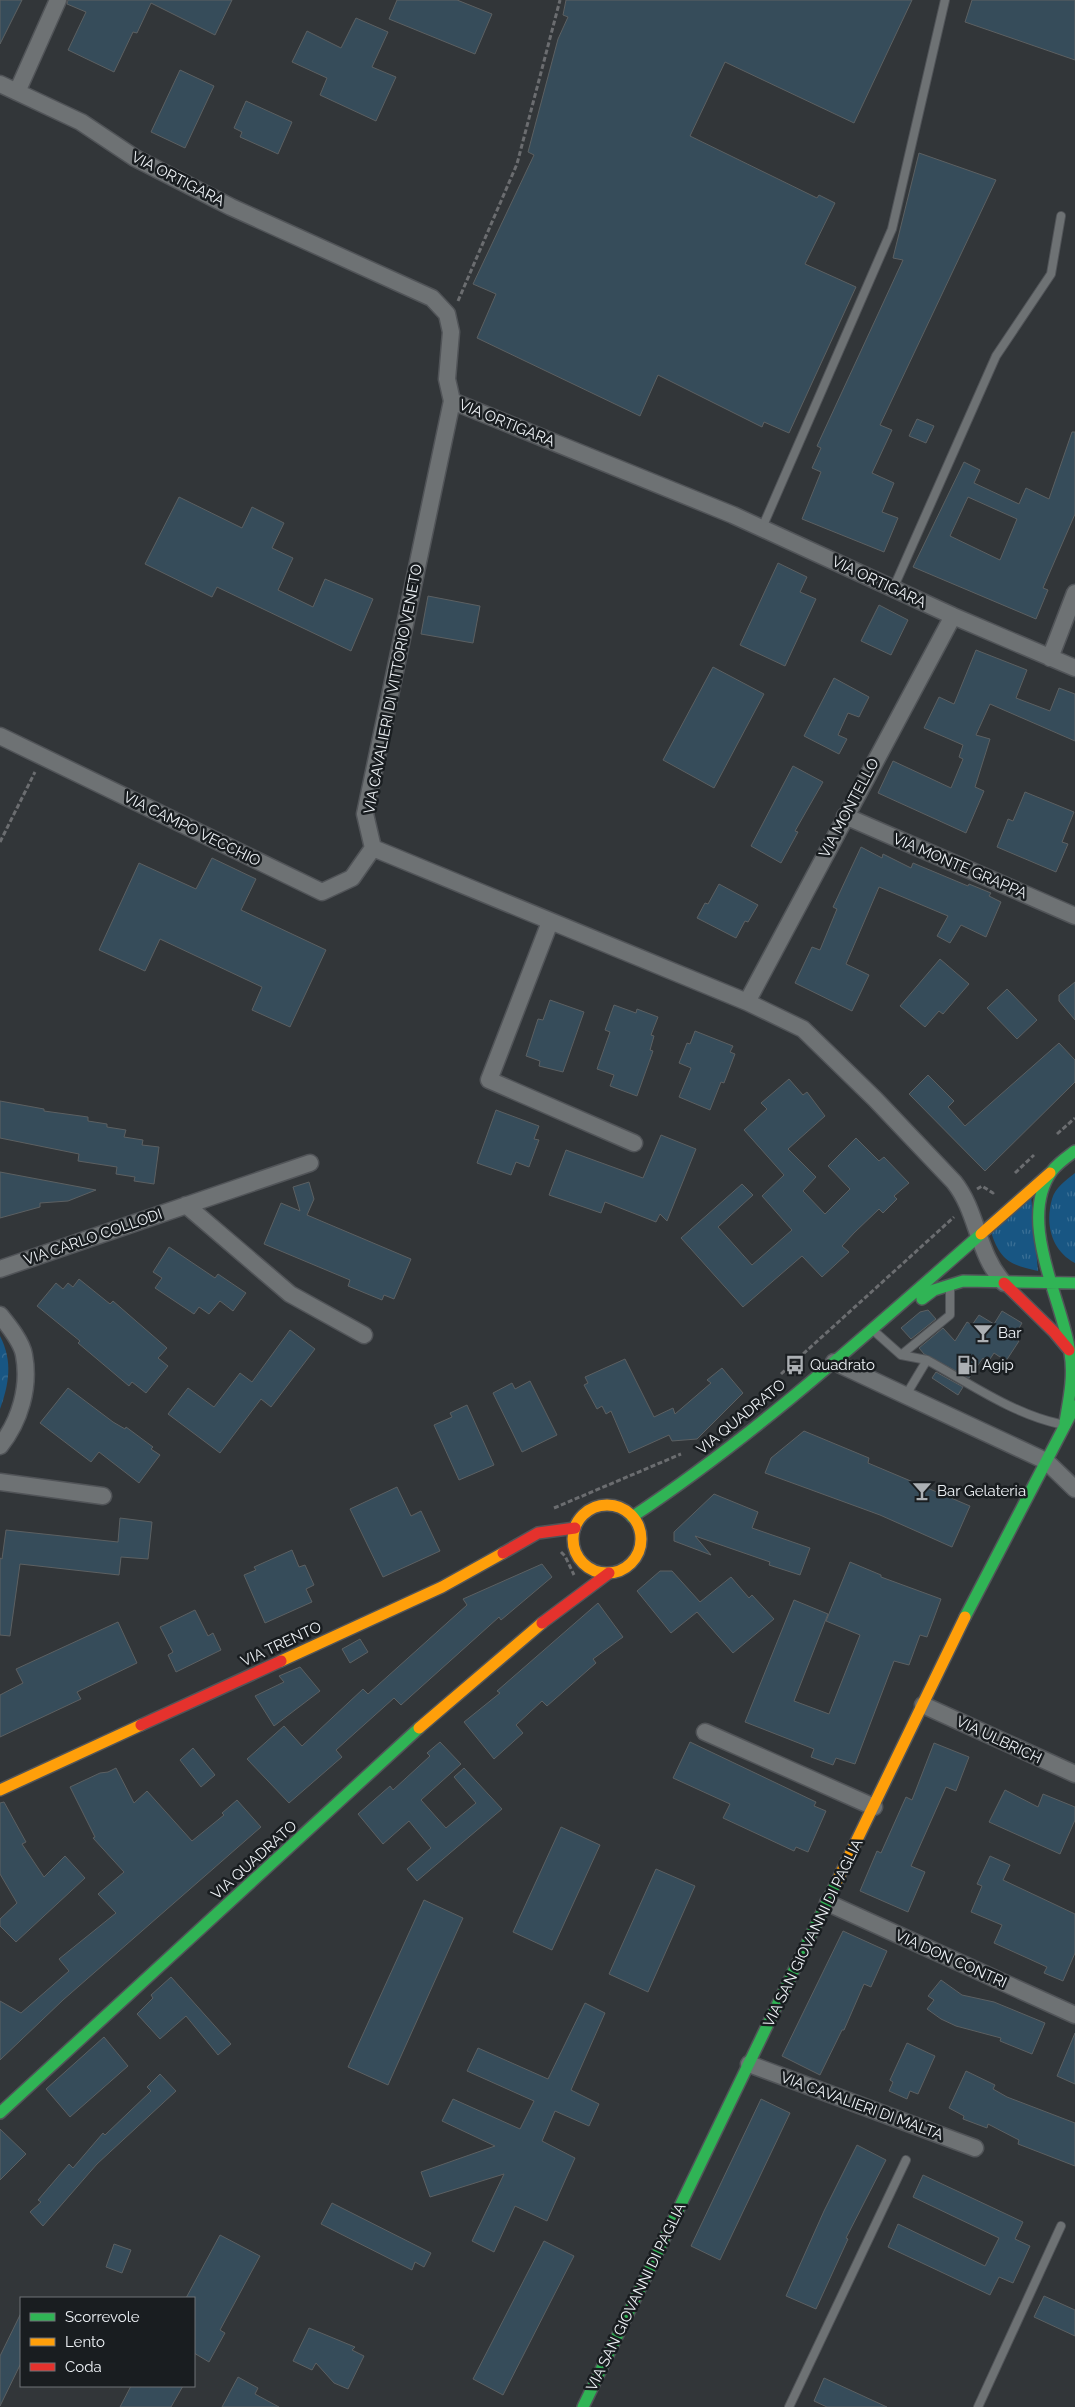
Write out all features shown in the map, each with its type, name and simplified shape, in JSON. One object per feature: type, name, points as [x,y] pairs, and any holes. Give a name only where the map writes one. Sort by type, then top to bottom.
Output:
[{"type":"street","points":[[17,92],[58,0]]},
{"type":"street","name":"VIA ORTIGARA","points":[[0,84],[81,122],[135,158],[231,206],[432,298],[448,314],[451,332],[447,380],[452,401],[762,528],[953,616],[1075,668]]},
{"type":"street","name":"VIA CAVALIERI DI VITTORIO VENETO","points":[[373,848],[365,814],[452,401]]},
{"type":"street","points":[[1050,658],[1075,593]]},
{"type":"street","name":"VIA MONTELLO","points":[[747,1002],[953,616]]},
{"type":"street","name":"VIA CAMPO VECCHIO","points":[[0,736],[322,892],[352,878],[373,848]]},
{"type":"street","name":"VIA MONTE GRAPPA","points":[[845,816],[1075,916]]},
{"type":"street","points":[[373,848],[747,1002],[803,1030],[875,1099],[965,1196],[986,1259],[1004,1283],[1026,1307],[1059,1336],[1069,1350]]},
{"type":"street","points":[[550,922],[489,1080],[634,1143]]},
{"type":"street","name":"VIA QUADRATO","points":[[0,2113],[418,1729],[530,1632],[609,1573],[620,1570],[636,1557],[640,1536],[638,1526],[632,1517],[676,1488],[834,1362],[1073,1155]]},
{"type":"street","name":"VIA CARLO COLLODI","points":[[0,1269],[310,1163]]},
{"type":"street","points":[[1050,1173],[1040,1199],[1038,1224],[1042,1247],[1069,1350],[1072,1376],[1065,1425]]},
{"type":"street","points":[[186,1205],[290,1294],[364,1335]]},
{"type":"street","points":[[888,1316],[910,1307],[934,1290],[963,1281],[1075,1283]]},
{"type":"street","points":[[0,1315],[24,1353],[25,1389],[17,1419],[0,1446]]},
{"type":"street","points":[[834,1362],[1046,1460],[1075,1489]]},
{"type":"street","name":"VIA SAN GIOVANNI DI PAGLIA","points":[[583,2407],[990,1566],[1075,1406]]},
{"type":"street","points":[[0,1482],[103,1496]]},
{"type":"street","points":[[609,1573],[599,1572],[582,1562],[574,1546],[575,1528],[580,1518],[589,1510],[600,1506],[612,1506],[623,1509],[632,1517]]},
{"type":"street","name":"VIA TRENTO","points":[[0,1790],[442,1587],[538,1533],[575,1528]]},
{"type":"street","points":[[575,1578],[582,1562]]},
{"type":"street","name":"VIA QUADRATO","points":[[530,1632],[564,1591]]},
{"type":"street","name":"VIA ULBRICH","points":[[923,1705],[1075,1774]]},
{"type":"street","points":[[705,1732],[874,1807]]},
{"type":"street","name":"VIA DON CONTRI","points":[[828,1902],[1075,2015]]},
{"type":"street","name":"VIA CAVALIERI DI MALTA","points":[[749,2064],[975,2148]]},
{"type":"lane","points":[[762,528],[892,229],[945,0]]},
{"type":"lane","points":[[893,588],[996,356],[1051,274],[1061,216]]},
{"type":"lane","points":[[901,1355],[950,1315],[950,1284]]},
{"type":"lane","points":[[872,1330],[901,1355],[927,1360],[1025,1412],[1045,1421],[1065,1425]]},
{"type":"lane","points":[[906,1395],[927,1360]]},
{"type":"lane","points":[[789,2407],[906,2160]]},
{"type":"lane","points":[[978,2407],[1061,2226]]},
{"type":"path","points":[[448,314],[460,299],[517,164],[560,0]]},
{"type":"path","points":[[0,842],[43,756]]},
{"type":"path","points":[[1054,1136],[1075,1118]]},
{"type":"path","points":[[1013,1174],[1041,1149]]},
{"type":"path","points":[[776,1379],[956,1215],[954,1207],[965,1196],[982,1186],[993,1193],[1000,1186]]},
{"type":"path","points":[[551,1510],[687,1452]]},
{"type":"path","points":[[538,1533],[565,1556],[575,1578]]},
{"type":"green space","points":[[1075,1173],[1075,1263],[1067,1258],[1055,1244],[1049,1218],[1052,1199],[1056,1191],[1061,1184]]},
{"type":"green space","points":[[1031,1195],[1038,1271],[1007,1260],[998,1249],[991,1232]]},
{"type":"green space","points":[[0,1336],[7,1354],[8,1372],[6,1391],[0,1409]]},
{"type":"building","points":[[0,0],[22,0],[0,44]]},
{"type":"building","points":[[68,0],[232,0],[215,35],[151,3],[137,33],[133,32],[114,72],[68,50],[86,12],[67,4]]},
{"type":"building","points":[[397,0],[457,0],[492,14],[475,54],[389,19]]},
{"type":"building","points":[[566,0],[912,0],[854,123],[725,62],[690,136],[817,198],[819,195],[835,203],[805,264],[856,287],[789,433],[764,422],[762,427],[658,375],[640,416],[477,338],[496,294],[473,284],[534,155],[528,152],[558,39],[568,17],[563,15]]},
{"type":"building","points":[[972,0],[1075,0],[1075,60],[965,22]]},
{"type":"building","points":[[356,18],[388,32],[372,67],[396,77],[376,121],[320,95],[327,78],[292,62],[307,31],[341,48]]},
{"type":"building","points":[[180,70],[214,86],[185,148],[151,132]]},
{"type":"building","points":[[246,101],[292,122],[278,154],[240,137],[242,132],[234,128]]},
{"type":"building","points":[[919,153],[996,180],[880,425],[892,430],[872,473],[894,483],[882,512],[898,518],[884,552],[802,519],[821,472],[812,468],[821,448],[817,446],[903,260],[893,258]]},
{"type":"building","points":[[917,419],[934,426],[926,443],[909,436]]},
{"type":"building","points":[[1072,432],[1075,432],[1075,514],[1043,588],[1048,590],[1036,619],[913,567],[964,462],[980,470],[974,483],[1019,504],[1026,488],[1049,499]],"holes":[[[968,497],[1017,519],[1000,560],[950,536]]]},
{"type":"building","points":[[179,497],[242,528],[252,507],[284,523],[272,548],[293,558],[278,590],[313,607],[325,579],[373,599],[351,651],[217,587],[212,597],[145,564]]},
{"type":"building","points":[[778,563],[807,577],[800,592],[816,599],[785,666],[740,645]]},
{"type":"building","points":[[428,596],[480,606],[473,643],[421,634]]},
{"type":"building","points":[[879,605],[908,620],[891,655],[861,641]]},
{"type":"building","points":[[976,650],[1027,670],[1016,698],[1050,711],[1059,688],[1075,694],[1075,741],[990,704],[976,735],[990,739],[975,787],[984,791],[966,833],[878,793],[893,761],[951,788],[963,759],[959,757],[963,745],[924,728],[939,697],[954,704]]},
{"type":"building","points":[[713,667],[764,694],[714,788],[663,760]]},
{"type":"building","points":[[834,678],[869,697],[859,717],[848,713],[838,735],[847,739],[839,754],[804,736]]},
{"type":"building","points":[[793,766],[823,782],[795,831],[798,832],[781,863],[751,846]]},
{"type":"building","points":[[1025,792],[1074,812],[1062,842],[1068,844],[1056,872],[997,847],[1008,819],[1013,821]]},
{"type":"building","points":[[861,847],[882,858],[883,854],[911,868],[913,863],[968,886],[969,884],[991,893],[989,896],[1001,902],[986,937],[961,925],[950,943],[937,936],[948,916],[879,887],[846,964],[869,975],[852,1011],[795,983],[812,947],[820,950],[837,909],[833,907]]},
{"type":"building","points":[[212,858],[256,879],[241,910],[326,950],[290,1027],[252,1010],[262,987],[160,939],[145,971],[99,950],[139,863],[196,889]]},
{"type":"building","points":[[719,884],[758,905],[748,922],[745,921],[736,938],[697,918],[705,903],[708,904]]},
{"type":"building","points":[[940,959],[969,984],[943,1014],[939,1011],[925,1027],[900,1006]]},
{"type":"building","points":[[1075,982],[1075,1020],[1059,1001],[1059,995]]},
{"type":"building","points":[[1007,989],[1037,1020],[1017,1039],[987,1008]]},
{"type":"building","points":[[550,1000],[584,1012],[563,1072],[539,1066],[540,1061],[526,1056],[538,1019],[543,1020]]},
{"type":"building","points":[[614,1005],[636,1013],[637,1009],[658,1017],[651,1035],[654,1036],[650,1050],[653,1051],[637,1096],[610,1086],[614,1075],[597,1069],[610,1032],[605,1030]]},
{"type":"building","points":[[695,1031],[733,1046],[730,1052],[735,1054],[724,1083],[721,1082],[710,1110],[679,1097],[691,1068],[679,1063],[687,1043],[690,1044]]},
{"type":"building","points":[[1059,1043],[1075,1060],[1075,1082],[985,1171],[909,1094],[928,1075],[954,1101],[948,1107],[965,1126]]},
{"type":"building","points":[[789,1079],[803,1095],[807,1092],[825,1116],[788,1149],[816,1177],[803,1191],[825,1214],[850,1189],[828,1166],[856,1138],[879,1161],[884,1157],[909,1183],[894,1196],[897,1199],[883,1213],[879,1209],[854,1233],[842,1246],[849,1252],[822,1277],[802,1256],[743,1307],[681,1238],[742,1184],[753,1195],[718,1227],[752,1265],[792,1230],[762,1196],[784,1175],[744,1130],[767,1109],[761,1103]]},
{"type":"building","points":[[0,1101],[44,1109],[44,1111],[88,1117],[88,1121],[126,1130],[124,1137],[143,1140],[142,1145],[159,1147],[154,1184],[134,1181],[135,1177],[116,1174],[117,1167],[78,1161],[79,1154],[0,1138]]},
{"type":"building","points":[[496,1110],[539,1126],[534,1139],[539,1140],[529,1167],[516,1162],[511,1175],[477,1163]]},
{"type":"building","points":[[661,1135],[696,1149],[667,1221],[660,1214],[656,1222],[605,1202],[601,1213],[549,1195],[566,1150],[643,1178]]},
{"type":"building","points":[[0,1172],[96,1190],[68,1201],[40,1203],[40,1207],[0,1218]]},
{"type":"building","points":[[309,1182],[314,1199],[307,1215],[411,1259],[394,1299],[384,1295],[382,1300],[348,1286],[350,1280],[264,1244],[281,1203],[300,1211],[293,1187]]},
{"type":"building","points":[[169,1247],[215,1278],[218,1274],[246,1293],[233,1311],[220,1301],[209,1314],[199,1307],[194,1314],[155,1288],[162,1278],[153,1272]]},
{"type":"building","points":[[79,1279],[110,1304],[113,1301],[167,1348],[158,1358],[168,1366],[146,1393],[132,1382],[129,1386],[78,1343],[80,1341],[37,1306],[56,1283],[63,1289],[68,1283],[73,1287]]},
{"type":"building","points":[[928,1310],[936,1319],[911,1339],[901,1328],[920,1312]]},
{"type":"building","points":[[1002,1311],[1022,1323],[1014,1337],[1019,1341],[1006,1361],[994,1353],[988,1362],[983,1358],[969,1378],[924,1354],[919,1348],[943,1328],[955,1341],[967,1322],[972,1325],[979,1315],[994,1324]]},
{"type":"building","points":[[290,1330],[315,1349],[271,1407],[261,1399],[220,1453],[168,1414],[188,1388],[214,1407],[240,1373],[252,1382]]},
{"type":"building","points":[[625,1359],[654,1417],[673,1408],[675,1414],[711,1383],[707,1380],[722,1368],[743,1393],[697,1439],[672,1441],[669,1435],[629,1453],[611,1411],[606,1414],[602,1406],[597,1409],[584,1385],[588,1383],[585,1377]]},
{"type":"building","points":[[936,1372],[963,1387],[958,1395],[932,1378]]},
{"type":"building","points":[[530,1381],[557,1435],[522,1452],[493,1393],[512,1383],[515,1389]]},
{"type":"building","points":[[68,1388],[113,1422],[125,1429],[126,1427],[153,1447],[151,1449],[160,1455],[139,1483],[99,1452],[91,1462],[40,1423]]},
{"type":"building","points":[[467,1405],[494,1465],[459,1480],[434,1425],[452,1417],[450,1413]]},
{"type":"building","points":[[804,1431],[869,1458],[868,1463],[970,1506],[952,1547],[880,1515],[765,1473],[771,1458]]},
{"type":"building","points":[[397,1487],[411,1516],[421,1511],[440,1551],[383,1577],[350,1509]]},
{"type":"building","points":[[714,1494],[758,1512],[752,1528],[810,1548],[800,1575],[769,1565],[770,1562],[695,1536],[711,1555],[674,1541],[674,1532]]},
{"type":"building","points":[[120,1518],[152,1522],[148,1559],[121,1557],[119,1575],[20,1564],[10,1636],[0,1635],[0,1558],[2,1559],[6,1530],[118,1542]]},
{"type":"building","points":[[292,1550],[299,1567],[305,1565],[314,1585],[306,1589],[312,1602],[265,1623],[244,1575],[256,1570],[254,1567]]},
{"type":"building","points":[[850,1562],[881,1575],[881,1577],[941,1599],[927,1637],[920,1635],[909,1665],[894,1661],[855,1764],[836,1758],[833,1765],[811,1757],[814,1749],[745,1722],[794,1600],[828,1614],[794,1701],[829,1714],[860,1635],[826,1621]]},
{"type":"building","points":[[542,1564],[552,1577],[501,1620],[499,1617],[401,1705],[394,1698],[336,1750],[342,1757],[289,1803],[247,1759],[284,1726],[302,1746],[363,1689],[368,1694],[467,1605],[463,1599]]},
{"type":"building","points":[[660,1571],[672,1571],[700,1602],[731,1577],[749,1598],[752,1595],[774,1619],[733,1653],[697,1612],[671,1633],[637,1591]]},
{"type":"building","points":[[598,1603],[623,1637],[593,1659],[596,1663],[547,1706],[542,1701],[516,1725],[523,1733],[494,1759],[464,1722],[500,1693],[497,1691]]},
{"type":"building","points":[[195,1610],[208,1636],[213,1633],[221,1650],[176,1672],[168,1655],[173,1652],[160,1627]]},
{"type":"building","points":[[118,1622],[137,1663],[77,1692],[81,1699],[0,1737],[0,1695],[23,1683],[16,1669]]},
{"type":"building","points":[[360,1639],[368,1652],[350,1663],[342,1649]]},
{"type":"building","points":[[300,1667],[320,1691],[274,1726],[255,1696],[284,1682],[279,1676]]},
{"type":"building","points":[[440,1742],[461,1764],[421,1800],[446,1828],[476,1803],[454,1777],[464,1768],[502,1809],[417,1881],[407,1869],[431,1848],[409,1821],[383,1844],[358,1814],[390,1786],[393,1790],[430,1756],[427,1753]]},
{"type":"building","points":[[690,1742],[816,1802],[814,1806],[826,1811],[808,1852],[796,1847],[794,1851],[723,1818],[730,1804],[673,1778]]},
{"type":"building","points":[[934,1743],[969,1757],[956,1791],[946,1787],[911,1866],[925,1872],[908,1912],[860,1891],[877,1851],[881,1853],[906,1797],[912,1800]]},
{"type":"building","points":[[193,1748],[215,1775],[201,1787],[180,1760]]},
{"type":"building","points":[[116,1768],[134,1803],[147,1791],[192,1841],[224,1815],[222,1813],[237,1800],[261,1827],[63,2000],[0,2060],[0,2001],[21,2013],[69,1971],[59,1959],[116,1913],[98,1894],[124,1872],[93,1838],[95,1837],[70,1787]]},
{"type":"building","points":[[1005,1790],[1038,1807],[1043,1794],[1075,1807],[1075,1820],[1060,1854],[989,1822]]},
{"type":"building","points":[[4,1802],[26,1842],[22,1844],[44,1877],[65,1856],[85,1878],[16,1942],[0,1926],[0,1919],[17,1903],[0,1874],[0,1803]]},
{"type":"building","points":[[561,1827],[600,1845],[552,1950],[513,1932]]},
{"type":"building","points":[[990,1856],[1010,1865],[1003,1880],[1075,1914],[1075,1953],[1063,1981],[1044,1973],[1047,1967],[994,1943],[1002,1925],[971,1912],[982,1886],[977,1884]]},
{"type":"building","points":[[656,1869],[695,1886],[648,1992],[609,1974]]},
{"type":"building","points":[[424,1900],[463,1918],[388,2085],[348,2067]]},
{"type":"building","points":[[843,1931],[887,1951],[871,1987],[864,1984],[844,2030],[842,2030],[820,2075],[782,2056]]},
{"type":"building","points":[[171,1977],[231,2044],[218,2055],[186,2016],[160,2039],[137,2014],[153,1998],[151,1995]]},
{"type":"building","points":[[941,1980],[962,1995],[994,2002],[1045,2023],[1032,2054],[1000,2041],[1001,2038],[956,2026],[941,2019],[927,2009],[934,2000],[928,1996]]},
{"type":"building","points":[[585,2003],[605,2013],[571,2090],[599,2104],[589,2126],[555,2111],[542,2141],[575,2158],[547,2221],[515,2206],[494,2252],[472,2241],[504,2174],[430,2197],[421,2172],[495,2146],[442,2121],[453,2099],[520,2129],[534,2101],[467,2071],[478,2048],[548,2079]]},
{"type":"building","points":[[1075,2033],[1075,2084],[1057,2076]]},
{"type":"building","points":[[104,2037],[128,2066],[70,2117],[46,2089]]},
{"type":"building","points":[[907,2043],[935,2056],[918,2094],[910,2091],[907,2099],[889,2091],[893,2082],[890,2080]]},
{"type":"building","points":[[966,2071],[995,2085],[993,2089],[1007,2097],[1075,2123],[1075,2166],[1018,2144],[1019,2140],[988,2124],[987,2128],[963,2119],[964,2116],[949,2108]]},
{"type":"building","points":[[160,2074],[176,2091],[97,2164],[43,2226],[30,2212],[41,2202],[38,2200],[69,2164],[73,2168],[103,2133],[105,2135],[151,2091],[147,2087]]},
{"type":"building","points":[[761,2099],[790,2113],[720,2260],[691,2246]]},
{"type":"building","points":[[0,2129],[26,2154],[0,2180]]},
{"type":"building","points":[[857,2145],[886,2160],[846,2238],[848,2239],[816,2309],[786,2296],[824,2211]]},
{"type":"building","points":[[923,2175],[1023,2222],[1015,2239],[1030,2246],[1013,2283],[999,2277],[990,2295],[888,2247],[898,2224],[985,2266],[999,2238],[913,2197]]},
{"type":"building","points":[[332,2203],[431,2253],[424,2267],[415,2262],[412,2270],[321,2224]]},
{"type":"building","points":[[220,2235],[260,2256],[220,2330],[225,2333],[209,2362],[195,2354],[195,2297],[187,2297]]},
{"type":"building","points":[[544,2241],[574,2256],[503,2395],[473,2379]]},
{"type":"building","points":[[114,2244],[131,2250],[122,2273],[106,2267]]},
{"type":"building","points":[[1044,2296],[1075,2310],[1075,2336],[1034,2317]]},
{"type":"building","points":[[20,2315],[20,2365],[0,2406],[0,2356]]},
{"type":"building","points":[[309,2328],[355,2347],[352,2350],[364,2356],[348,2389],[334,2383],[316,2363],[312,2370],[293,2361]]},
{"type":"building","points":[[238,2377],[258,2388],[255,2394],[279,2407],[222,2407]]},
{"type":"building","points":[[824,2378],[887,2407],[827,2407],[814,2401]]},
{"type":"building","points":[[130,2387],[182,2387],[171,2407],[120,2407]]},
{"type":"traffic: fast","points":[[1065,1422],[1070,1388],[1070,1353],[1066,1332],[1045,1261],[1040,1237],[1039,1213],[1042,1191],[1052,1171],[1075,1151]]},
{"type":"traffic: fast","points":[[632,1517],[723,1452],[811,1382],[981,1234]]},
{"type":"traffic: fast","points":[[922,1299],[934,1290],[963,1281],[1075,1283]]},
{"type":"traffic: fast","points":[[965,1617],[1075,1406]]},
{"type":"traffic: fast","points":[[0,2113],[419,1728]]},
{"type":"traffic: fast","points":[[583,2407],[837,1881]]},
{"type":"traffic: slow","points":[[981,1234],[1050,1173]]},
{"type":"traffic: slow","points":[[607,1505],[620,1508],[631,1515],[638,1526],[641,1539],[638,1552],[631,1563],[620,1570],[607,1573],[594,1570],[583,1563],[576,1552],[573,1539],[576,1526],[583,1515],[594,1508],[607,1505]]},
{"type":"traffic: slow","points":[[281,1661],[442,1587],[503,1553]]},
{"type":"traffic: slow","points":[[837,1881],[965,1617]]},
{"type":"traffic: slow","points":[[419,1728],[542,1623]]},
{"type":"traffic: slow","points":[[0,1790],[141,1725]]},
{"type":"traffic: jam","points":[[1004,1283],[1054,1332],[1069,1350]]},
{"type":"traffic: jam","points":[[503,1553],[538,1533],[575,1528]]},
{"type":"traffic: jam","points":[[542,1623],[609,1573]]},
{"type":"traffic: jam","points":[[141,1725],[281,1661]]},
{"type":"place","name":"Bar","points":[[983,1333]]},
{"type":"place","name":"Quadrato","points":[[795,1365]]},
{"type":"place","name":"Agip","points":[[967,1365]]},
{"type":"place","name":"Bar Gelateria","points":[[922,1491]]}]
